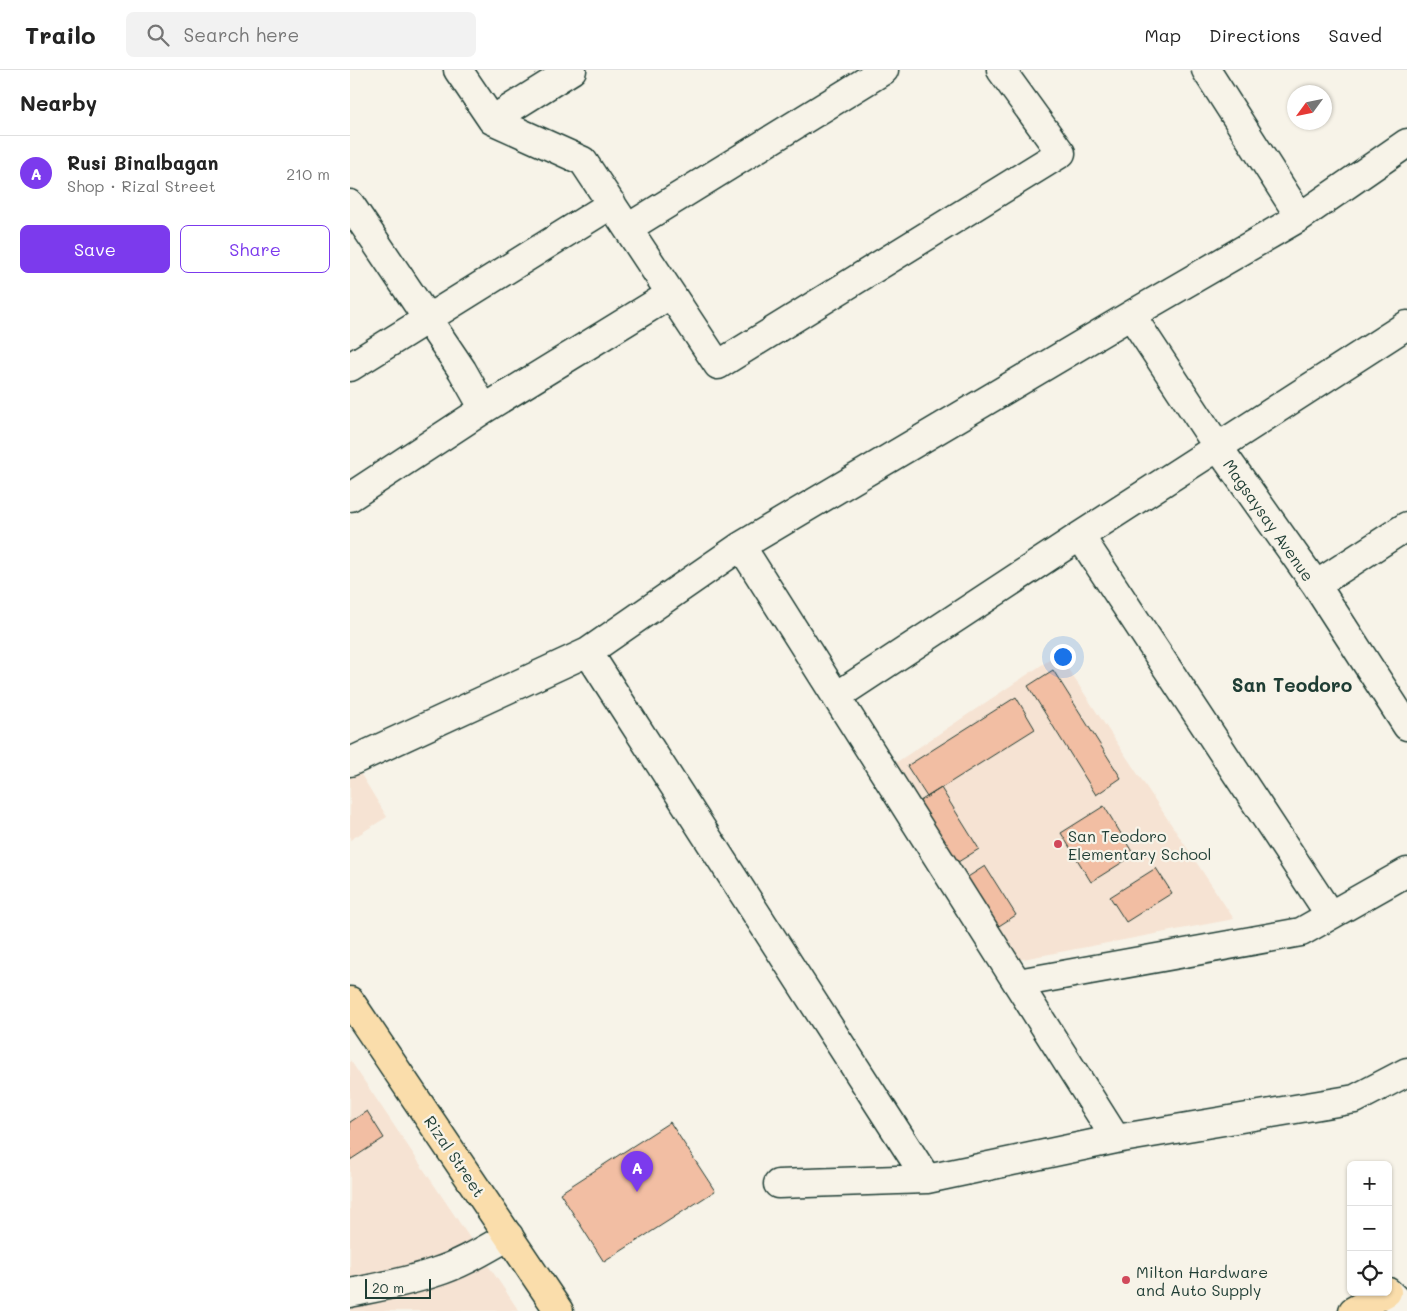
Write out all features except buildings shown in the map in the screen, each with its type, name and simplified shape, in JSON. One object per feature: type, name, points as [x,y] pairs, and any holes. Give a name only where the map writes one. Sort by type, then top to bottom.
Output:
[{"type":"highway","name":"Rizal Street","points":[[350,1001],[559,1311]]},
{"type":"highway","points":[[1392,1290],[1407,1281]]},
{"type":"highway","points":[[1353,1311],[1381,1296]]},
{"type":"street","points":[[458,70],[492,120],[583,161],[718,365],[1061,153],[1001,70]]},
{"type":"street","points":[[492,120],[572,70]]},
{"type":"street","points":[[628,228],[884,70]]},
{"type":"street","points":[[1206,70],[1300,217]]},
{"type":"street","points":[[350,762],[588,652],[741,546],[1300,217],[1407,143]]},
{"type":"street","points":[[350,204],[462,370],[484,409]]},
{"type":"street","points":[[350,368],[612,204]]},
{"type":"street","points":[[350,497],[484,409],[671,294]]},
{"type":"street","name":"Magsaysay Avenue","points":[[1131,315],[1218,447],[1316,585],[1405,716]]},
{"type":"street","points":[[837,696],[1080,536],[1407,325]]},
{"type":"street","points":[[1316,585],[1407,526]]},
{"type":"street","points":[[1080,536],[1330,915]]},
{"type":"street","points":[[741,546],[1116,1139]]},
{"type":"street","points":[[588,652],[927,1179]]},
{"type":"street","points":[[1018,984],[1301,932],[1407,872]]},
{"type":"street","points":[[778,1184],[927,1179],[1116,1139],[1355,1099],[1407,1072]]},
{"type":"street","points":[[350,1293],[393,1285],[438,1272],[480,1253],[509,1236]]},
{"type":"street","points":[[1392,1296],[1407,1310]]},
{"type":"shaded area","name":"San Teodoro Elementary School","points":[[1058,654],[1234,919],[1008,962],[885,770]]},
{"type":"shaded area","points":[[357,768],[387,817],[350,840],[350,771]]},
{"type":"shaded area","points":[[350,1060],[519,1311],[350,1311]]},
{"type":"place","name":"San Teodoro Elementary School","points":[[1058,844]]},
{"type":"place","name":"Rusi Binalbagan","points":[[637,1192]]},
{"type":"place","name":"Milton Hardware and Auto Supply","points":[[1126,1280]]},
{"type":"district","name":"San Teodoro","points":[[1292,684]]}]
